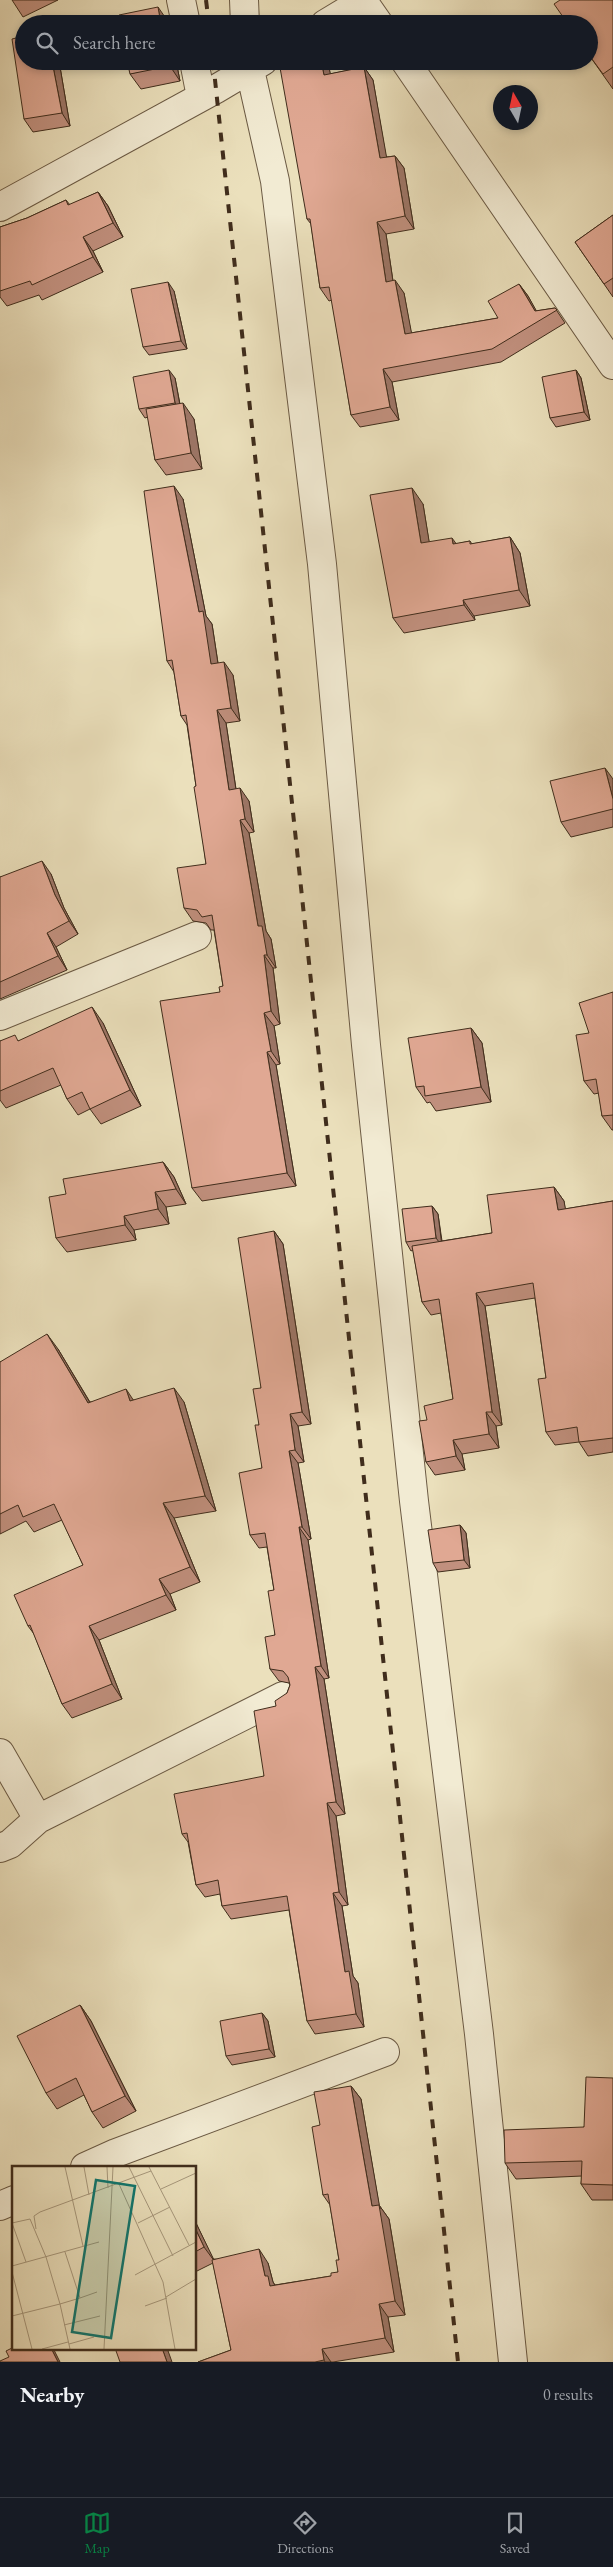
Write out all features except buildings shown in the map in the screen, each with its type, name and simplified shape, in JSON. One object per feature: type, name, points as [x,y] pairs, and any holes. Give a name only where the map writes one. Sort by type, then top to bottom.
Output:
[{"type":"street","points":[[181,0],[184,15]]},
{"type":"street","points":[[244,0],[245,15]]},
{"type":"street","points":[[340,15],[364,0],[373,15]]},
{"type":"street","points":[[196,70],[202,97]]},
{"type":"street","points":[[0,207],[202,97],[244,70]]},
{"type":"street","points":[[254,70],[275,181],[322,564],[365,1035],[413,1491],[479,2034],[513,2362]]},
{"type":"street","points":[[411,70],[613,365]]},
{"type":"street","points":[[0,1016],[197,936]]},
{"type":"street","points":[[0,1848],[10,1844],[38,1819],[283,1696]]},
{"type":"street","points":[[0,1753],[38,1819]]},
{"type":"street","points":[[87,2166],[116,2153],[385,2052]]},
{"type":"street","points":[[0,2206],[12,2201]]},
{"type":"railway","points":[[206,0],[208,15]]},
{"type":"railway","points":[[214,70],[458,2362]]}]
